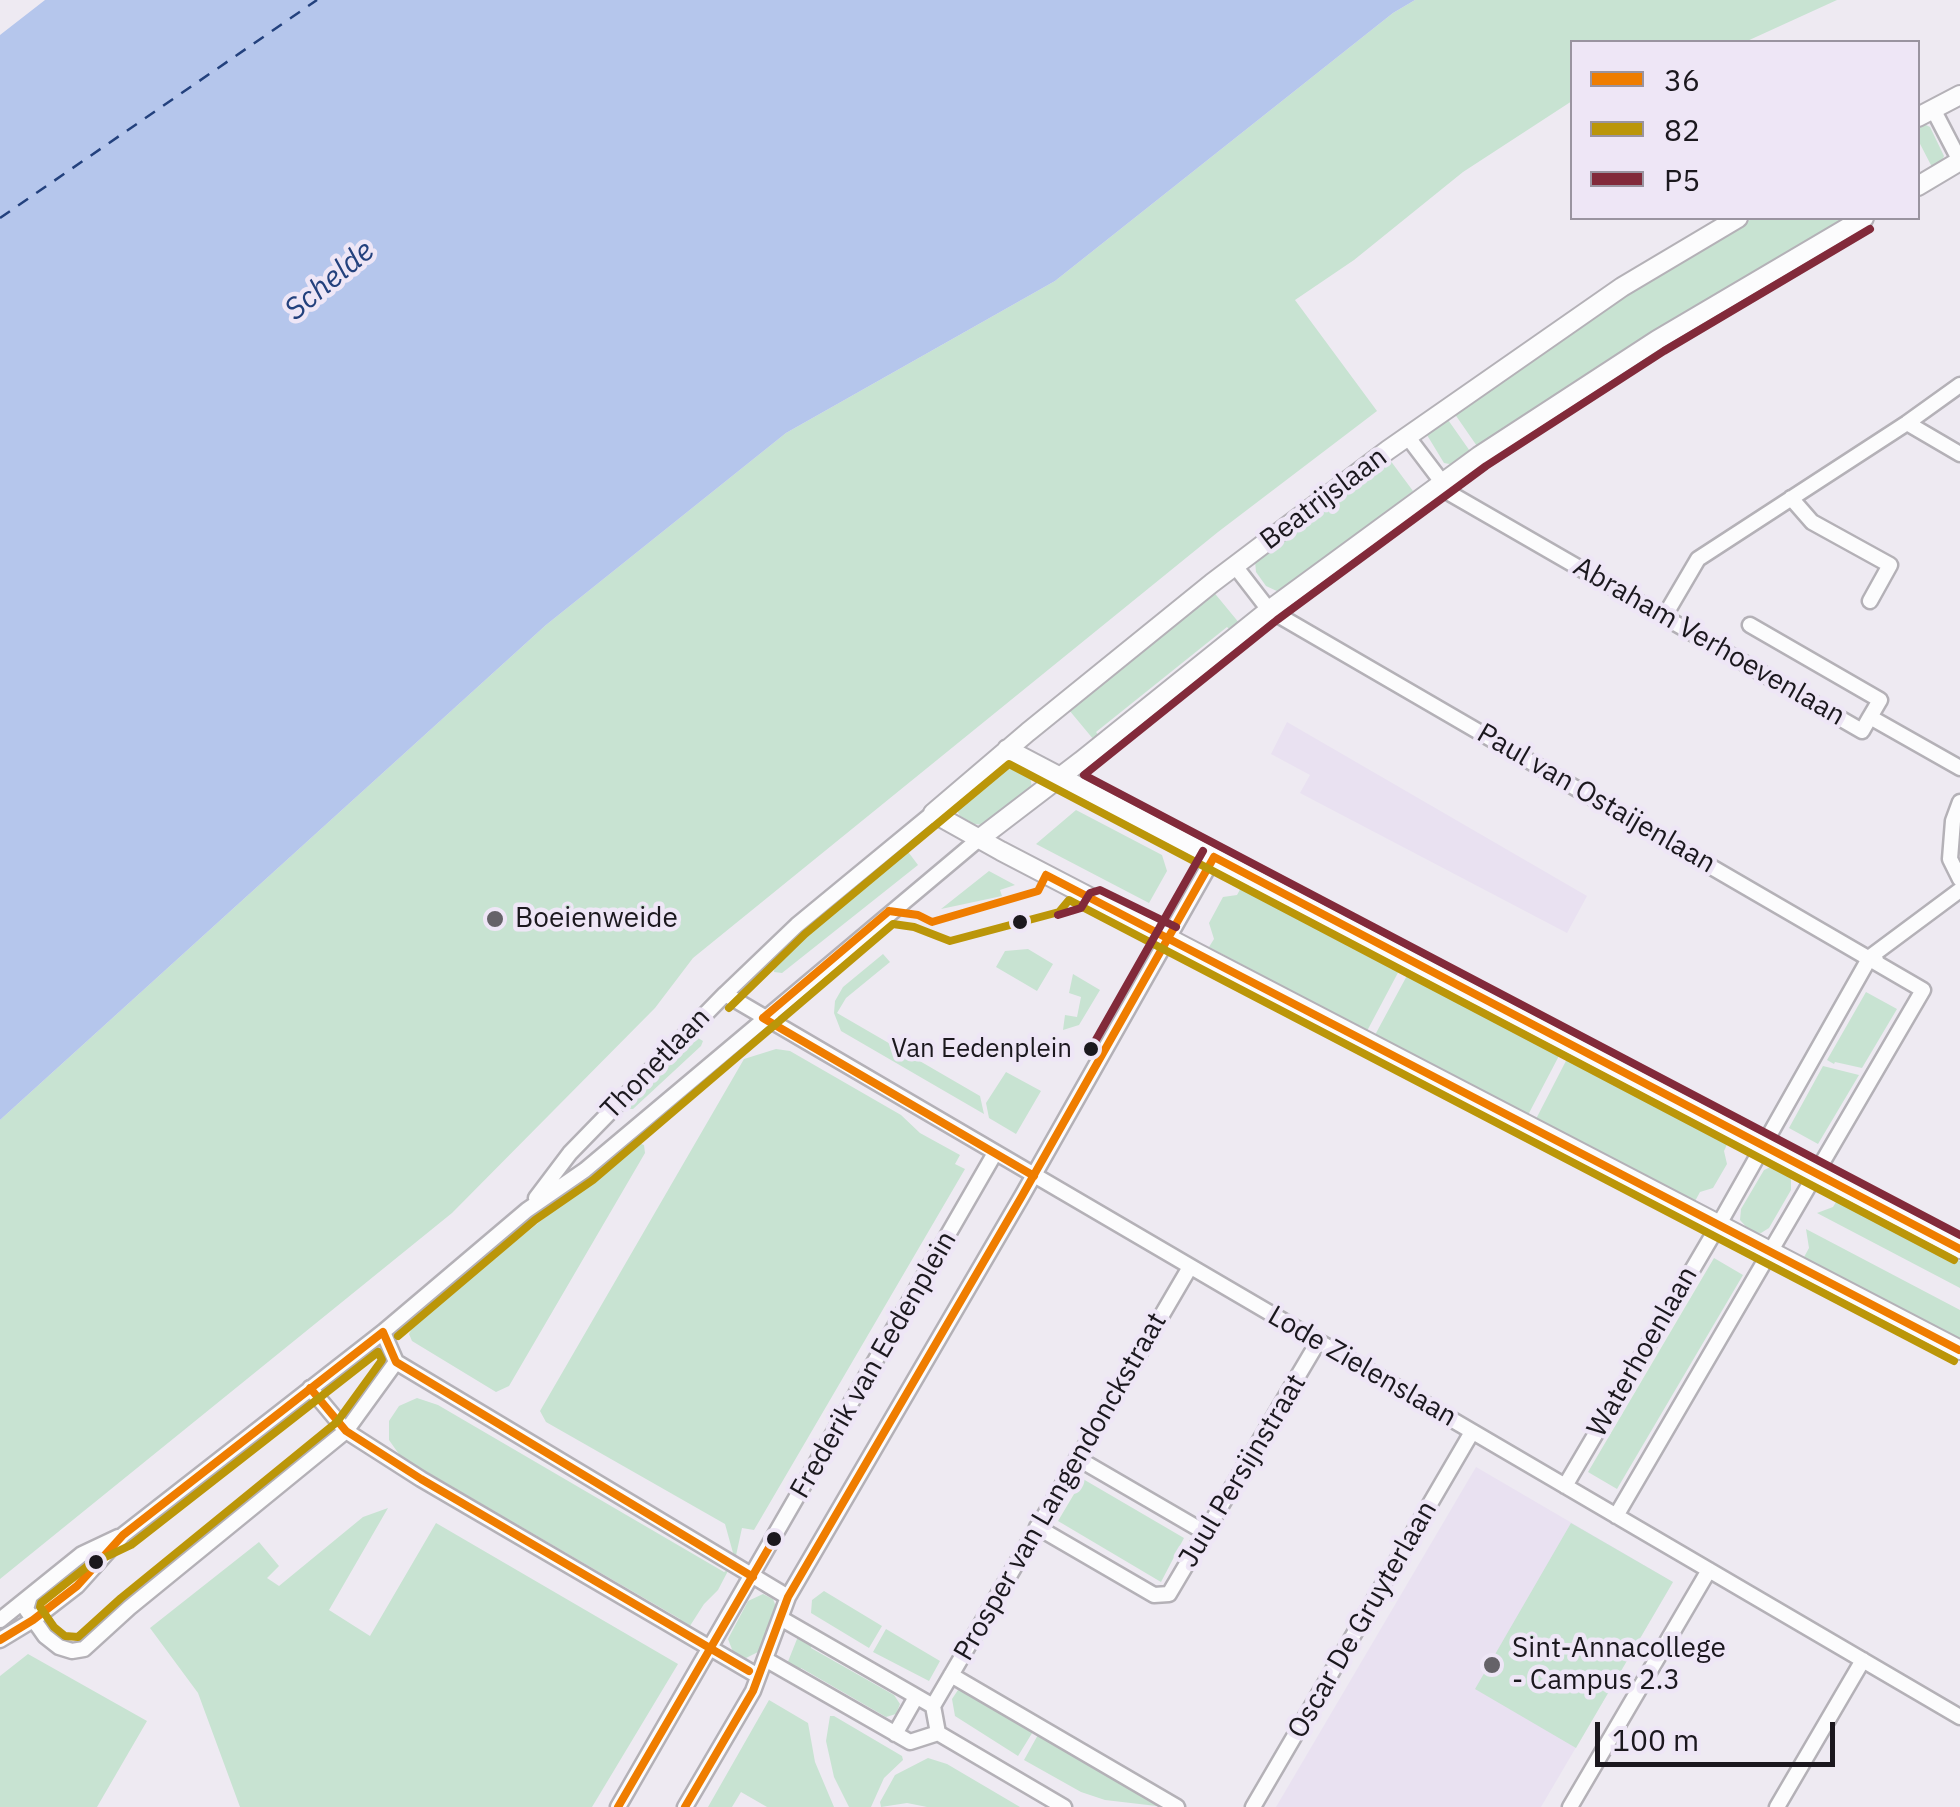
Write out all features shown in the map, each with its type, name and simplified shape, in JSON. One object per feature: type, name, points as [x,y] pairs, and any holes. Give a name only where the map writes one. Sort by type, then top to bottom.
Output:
[{"type":"street","points":[[1920,185],[1960,161],[1926,113],[1960,95]]},
{"type":"street","name":"Beatrijslaan","points":[[933,813],[1234,566],[1408,436],[1622,286],[1735,220]]},
{"type":"street","name":"Beatrijslaan","points":[[978,839],[1269,610],[1443,483],[1657,340],[1861,220]]},
{"type":"street","points":[[1664,617],[1698,559],[1960,385]]},
{"type":"street","points":[[1906,424],[1960,454]]},
{"type":"street","points":[[1408,436],[1443,483]]},
{"type":"street","name":"Abraham Verhoevenlaan","points":[[1443,483],[1451,494],[1862,731],[1880,700],[1750,625]]},
{"type":"street","points":[[1791,498],[1812,522],[1890,565],[1870,601]]},
{"type":"street","points":[[1234,566],[1269,610]]},
{"type":"street","name":"Paul van Ostaijenlaan","points":[[1269,610],[1923,990]]},
{"type":"street","name":"Abraham Verhoevenlaan","points":[[1870,717],[1960,768]]},
{"type":"street","points":[[1007,749],[1960,1248]]},
{"type":"street","points":[[1960,802],[1953,821],[1950,858],[1960,879]]},
{"type":"street","points":[[933,813],[1960,1350]]},
{"type":"street","name":"Thonetlaan","points":[[527,1210],[570,1153],[725,994],[798,925],[933,813]]},
{"type":"street","name":"Thonetlaan","points":[[0,1640],[32,1620],[95,1569],[123,1535],[383,1332],[527,1210],[585,1170],[978,839]]},
{"type":"street","name":"Frederik van Eedenplein","points":[[685,1807],[753,1691],[788,1597],[1034,1176],[1214,857]]},
{"type":"street","points":[[1870,957],[1960,890]]},
{"type":"street","name":"Waterhoenlaan","points":[[1565,1486],[1870,957]]},
{"type":"street","name":"Waterhoenlaan","points":[[1616,1516],[1923,990]]},
{"type":"street","name":"Lode Zielenslaan","points":[[725,994],[1960,1717]]},
{"type":"street","name":"Frederik van Eedenplein","points":[[618,1807],[994,1153]]},
{"type":"street","name":"Prosper van Langendonckstraat","points":[[932,1706],[1190,1267]]},
{"type":"street","points":[[383,1332],[396,1362],[788,1597]]},
{"type":"street","name":"Juul Persijnstraat","points":[[1037,1527],[1154,1595],[1165,1596],[1173,1589],[1318,1342]]},
{"type":"street","points":[[30,1596],[26,1610],[59,1648],[84,1649],[346,1431],[396,1362]]},
{"type":"street","points":[[310,1388],[346,1431],[758,1676]]},
{"type":"street","name":"Oscar De Gruyterlaan","points":[[1253,1807],[1472,1432]]},
{"type":"street","points":[[1077,1458],[1206,1533]]},
{"type":"street","name":"Thonetlaan","points":[[0,1620],[82,1554],[123,1535]]},
{"type":"street","points":[[1570,1807],[1709,1570]]},
{"type":"street","points":[[782,1620],[932,1706],[938,1733],[1064,1807]]},
{"type":"street","points":[[765,1659],[910,1742],[938,1733]]},
{"type":"street","points":[[1777,1807],[1863,1660]]},
{"type":"street","points":[[951,1675],[1177,1807]]},
{"type":"street","points":[[895,1734],[916,1697]]},
{"type":"shaded area","points":[[1287,722],[1587,896],[1567,933],[1300,793],[1310,775],[1271,754]]},
{"type":"shaded area","name":"Sint-Annacollege - Campus 2.3","points":[[1476,1467],[1673,1582],[1541,1807],[1276,1807]]},
{"type":"green space","points":[[1415,0],[1837,0],[1749,40],[1570,40],[1570,102],[1463,172],[1354,260],[1295,300],[1377,411],[1218,532],[693,958],[655,1008],[452,1213],[0,1579],[0,1120],[546,625],[786,433],[1055,281],[1393,13]]},
{"type":"green space","points":[[1920,124],[1930,127],[1944,156],[1933,169],[1920,144]]},
{"type":"green space","points":[[1750,220],[1844,220],[1479,449],[1452,410]]},
{"type":"green space","points":[[1446,417],[1472,454],[1455,465],[1444,463],[1427,435]]},
{"type":"green space","points":[[1387,456],[1413,491],[1286,588],[1279,592],[1266,586],[1256,572],[1255,561]]},
{"type":"green space","points":[[1212,590],[1240,624],[1231,631],[1227,627],[1096,732],[1099,736],[1094,740],[1069,710],[1206,601],[1203,597]]},
{"type":"green space","points":[[1001,764],[1014,764],[1030,774],[1032,789],[984,825],[960,816],[955,807],[957,800]]},
{"type":"green space","points":[[1076,810],[1162,855],[1167,871],[1149,903],[1036,844]]},
{"type":"green space","points":[[906,849],[918,865],[782,973],[774,972],[775,963],[827,913]]},
{"type":"green space","points":[[989,871],[1015,885],[1000,890],[1002,896],[941,909]]},
{"type":"green space","points":[[1243,884],[1401,967],[1367,1031],[1209,947],[1214,939],[1209,923],[1223,897],[1237,895]]},
{"type":"green space","points":[[1028,949],[1053,964],[1037,991],[996,967],[1005,951]]},
{"type":"green space","points":[[883,954],[890,962],[846,998],[837,1013],[980,1096],[984,1114],[841,1031],[834,1013],[835,1001],[843,987]]},
{"type":"green space","points":[[1410,970],[1561,1052],[1528,1115],[1375,1035]]},
{"type":"green space","points":[[1073,974],[1100,990],[1079,1025],[1063,1030],[1065,1015],[1077,1017],[1081,997],[1069,993]]},
{"type":"green space","points":[[1866,992],[1897,1009],[1862,1068],[1834,1064],[1827,1060]]},
{"type":"green space","points":[[698,1038],[703,1041],[701,1046],[633,1109],[628,1109],[629,1104]]},
{"type":"green space","points":[[776,1049],[790,1051],[901,1115],[920,1133],[960,1155],[955,1164],[965,1169],[754,1530],[742,1528],[735,1560],[725,1524],[546,1422],[540,1411],[744,1059]]},
{"type":"green space","points":[[1569,1055],[1729,1140],[1724,1151],[1727,1164],[1713,1188],[1700,1192],[1694,1203],[1536,1119]]},
{"type":"green space","points":[[1823,1066],[1859,1075],[1818,1144],[1789,1128]]},
{"type":"green space","points":[[1006,1072],[1041,1091],[1016,1134],[989,1118],[986,1103]]},
{"type":"green space","points":[[639,1143],[644,1145],[645,1153],[509,1386],[496,1392],[412,1341],[409,1334],[416,1320]]},
{"type":"green space","points":[[1777,1164],[1791,1174],[1791,1190],[1769,1228],[1761,1233],[1751,1232],[1740,1220],[1741,1209],[1764,1170]]},
{"type":"green space","points":[[1839,1197],[1960,1261],[1960,1288],[1817,1213],[1833,1207]]},
{"type":"green space","points":[[1806,1229],[1960,1310],[1960,1339],[1803,1259],[1809,1248]]},
{"type":"green space","points":[[1714,1258],[1743,1275],[1617,1489],[1588,1472]]},
{"type":"green space","points":[[417,1398],[438,1405],[724,1572],[729,1569],[718,1590],[688,1629],[679,1624],[680,1619],[401,1457],[389,1440],[389,1421],[399,1406]]},
{"type":"green space","points":[[1083,1479],[1184,1538],[1161,1582],[1058,1521]]},
{"type":"green space","points":[[388,1508],[329,1610],[370,1636],[436,1523],[678,1664],[592,1807],[240,1807],[198,1693],[150,1628],[259,1542],[279,1566],[267,1578],[279,1586],[363,1517]]},
{"type":"green space","points":[[1571,1523],[1673,1582],[1576,1748],[1475,1689]]},
{"type":"green space","points":[[824,1591],[882,1626],[869,1648],[811,1613],[812,1600]]},
{"type":"green space","points":[[763,1594],[773,1599],[777,1609],[760,1651],[746,1658],[733,1652],[728,1639],[748,1601]]},
{"type":"green space","points":[[886,1629],[940,1661],[929,1681],[873,1652]]},
{"type":"green space","points":[[799,1634],[813,1642],[811,1648],[894,1695],[900,1704],[896,1714],[886,1717],[801,1668],[799,1671],[787,1664]]},
{"type":"green space","points":[[28,1654],[147,1721],[97,1807],[0,1807],[0,1676]]},
{"type":"green space","points":[[960,1687],[1034,1730],[1018,1756],[955,1716],[952,1699]]},
{"type":"green space","points":[[769,1700],[808,1723],[815,1762],[834,1807],[767,1807],[741,1792],[732,1807],[708,1807]]},
{"type":"green space","points":[[830,1716],[902,1756],[903,1760],[884,1778],[871,1807],[849,1807],[834,1777],[826,1741]]},
{"type":"green space","points":[[1039,1733],[1165,1807],[1105,1800],[1081,1792],[1024,1760]]},
{"type":"green space","points":[[928,1758],[947,1764],[1020,1807],[927,1807],[907,1803],[881,1807],[895,1775]]},
{"type":"water","name":"Schelde","points":[[45,0],[1415,0],[1393,13],[1055,281],[786,433],[546,625],[0,1120],[0,35]]},
{"type":"ferry route","points":[[0,218],[317,0]]},
{"type":"transit line","name":"P5","points":[[1870,229],[1664,351],[1486,466],[1277,620],[1084,775],[1960,1235]]},
{"type":"transit line","name":"82","points":[[729,1008],[805,934],[1009,764],[1954,1260]]},
{"type":"transit line","name":"P5","points":[[1089,1052],[1203,851]]},
{"type":"transit line","name":"36","points":[[1214,857],[1960,1249]]},
{"type":"transit line","name":"36","points":[[685,1807],[753,1691],[788,1597],[1214,857]]},
{"type":"transit line","name":"36","points":[[1046,875],[1959,1350]]},
{"type":"transit line","name":"36","points":[[889,911],[918,915],[932,922],[1038,891],[1046,875]]},
{"type":"transit line","name":"P5","points":[[1058,915],[1081,908],[1090,893],[1100,890],[1176,927]]},
{"type":"transit line","name":"82","points":[[398,1336],[535,1220],[593,1180],[893,924],[914,927],[950,941],[1059,912],[1069,900],[1954,1361]]},
{"type":"transit line","name":"36","points":[[763,1018],[889,911]]},
{"type":"transit line","name":"36","points":[[763,1018],[1034,1176]]},
{"type":"transit line","name":"36","points":[[0,1640],[77,1586],[123,1535],[383,1332],[396,1362],[753,1577]]},
{"type":"transit line","name":"82","points":[[378,1352],[382,1360],[337,1422],[78,1637],[65,1636],[54,1627],[41,1603],[89,1565],[131,1545],[378,1352]]},
{"type":"transit line","name":"36","points":[[310,1388],[346,1431],[749,1671]]},
{"type":"transit line","name":"36","points":[[618,1807],[774,1539]]},
{"type":"place","name":"Boeienweide","points":[[495,919]]},
{"type":"place","name":"Van Eedenplein","points":[[1091,1049]]},
{"type":"place","name":"Sint-Annacollege - Campus 2.3","points":[[1492,1665]]}]
